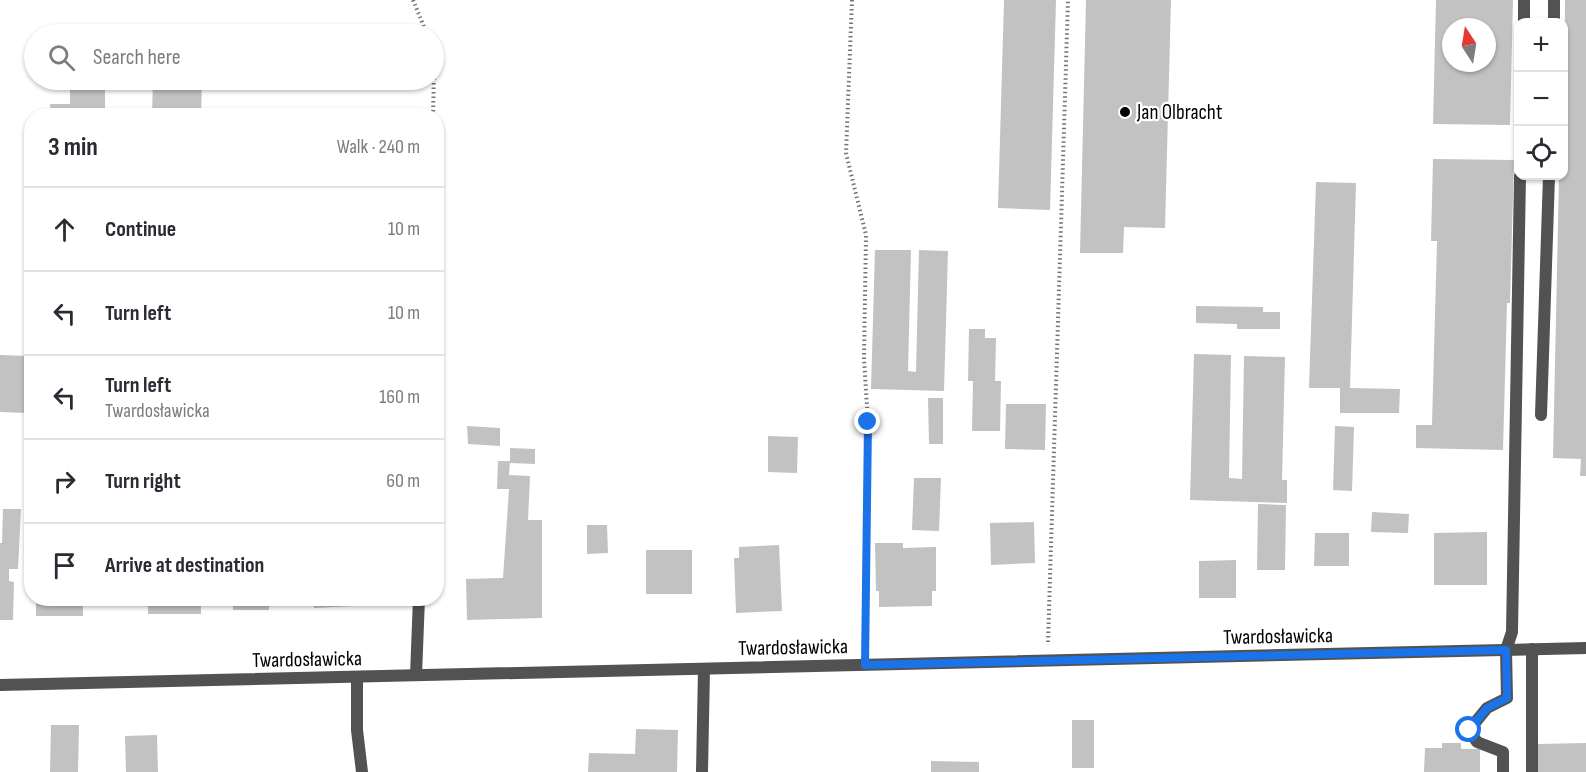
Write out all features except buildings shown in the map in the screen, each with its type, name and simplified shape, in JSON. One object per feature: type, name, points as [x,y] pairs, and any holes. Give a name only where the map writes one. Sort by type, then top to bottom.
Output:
[{"type":"street","points":[[1524,0],[1524,18]]},
{"type":"street","points":[[1554,0],[1554,18]]},
{"type":"street","points":[[1503,772],[1503,752],[1477,742],[1469,730],[1487,708],[1507,698],[1506,650],[1512,632],[1520,180]]},
{"type":"street","points":[[1541,415],[1549,180]]},
{"type":"street","points":[[417,675],[418,606]]},
{"type":"street","name":"Twardosławicka","points":[[0,685],[1586,648]]},
{"type":"street","points":[[1532,650],[1532,772]]},
{"type":"street","points":[[702,772],[704,669]]},
{"type":"street","points":[[357,677],[357,730],[362,772]]},
{"type":"path","points":[[413,0],[423,24]]},
{"type":"path","points":[[852,0],[846,153],[866,235],[864,359],[868,422],[865,665]]},
{"type":"path","points":[[1048,661],[1068,0]]},
{"type":"path","points":[[433,108],[434,90]]},
{"type":"place","name":"Jan Olbracht","points":[[1125,112]]},
{"type":"route","points":[[868,422],[865,665],[1506,650],[1507,698],[1487,708],[1469,730]]}]
